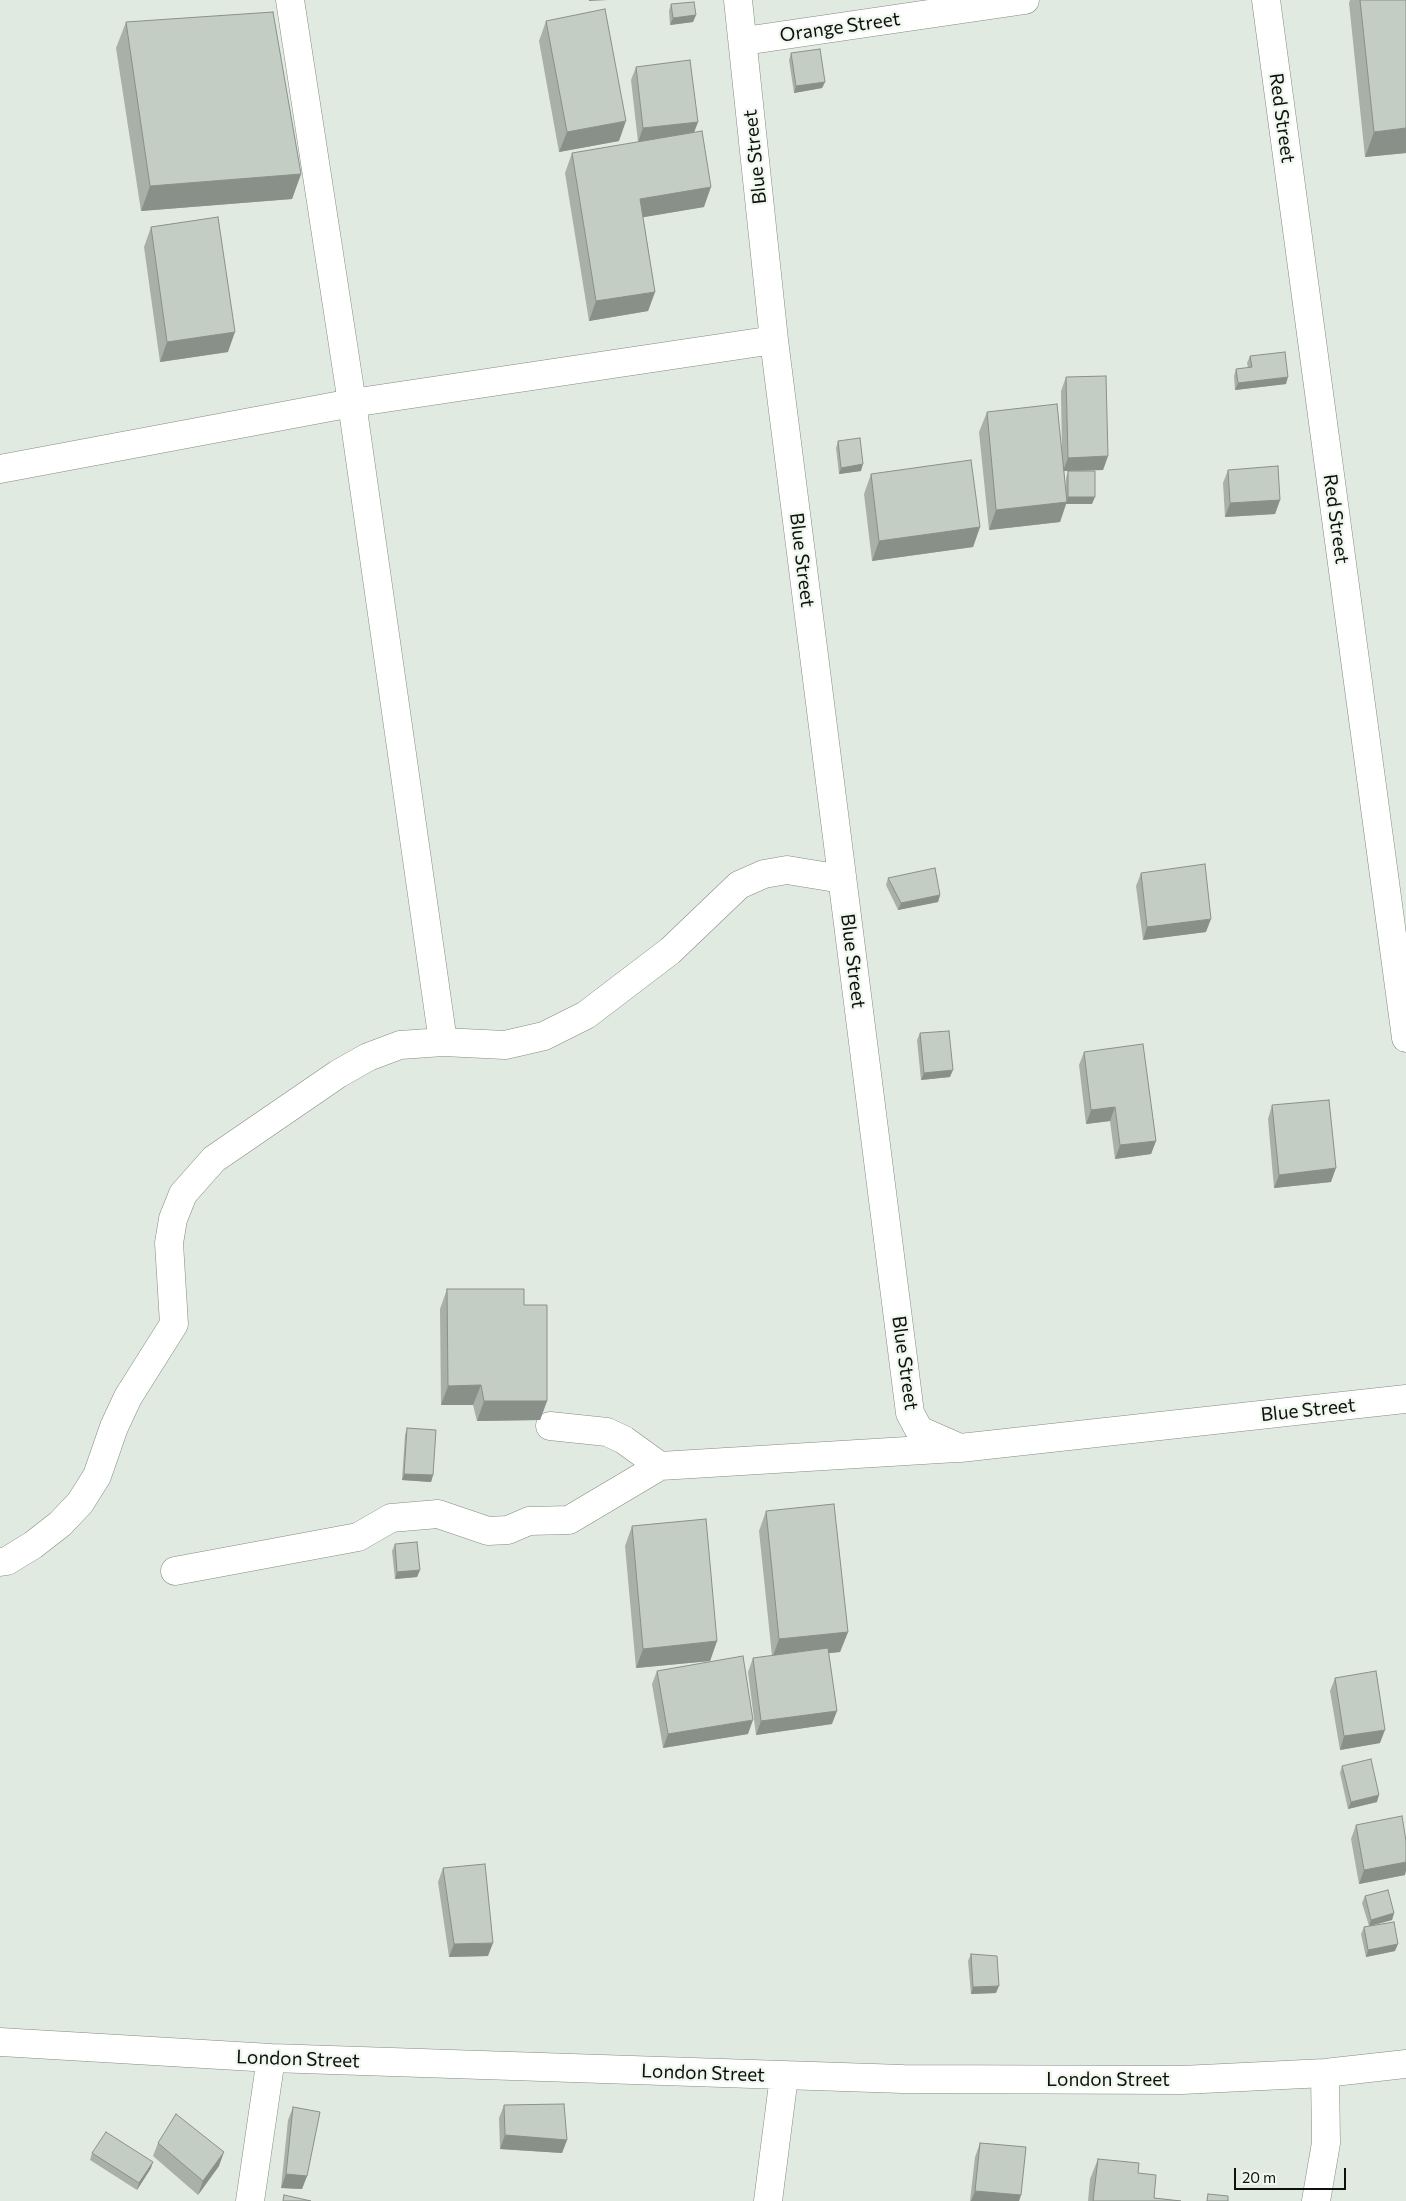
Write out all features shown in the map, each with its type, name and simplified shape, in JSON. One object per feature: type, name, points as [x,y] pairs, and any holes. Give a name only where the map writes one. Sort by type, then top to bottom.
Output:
[{"type":"street","points":[[290,0],[352,403],[443,1042]]},
{"type":"street","name":"Blue Street","points":[[738,0],[744,41],[774,340],[910,1414],[919,1430],[960,1448],[1406,1399]]},
{"type":"street","name":"Orange Street","points":[[744,41],[1025,0]]},
{"type":"street","name":"Red Street","points":[[1266,0],[1406,1038]]},
{"type":"street","points":[[0,469],[352,403],[774,340]]},
{"type":"street","points":[[0,1562],[7,1561],[33,1545],[60,1524],[80,1503],[97,1476],[114,1426],[128,1397],[174,1324],[169,1243],[173,1218],[183,1194],[214,1159],[338,1074],[368,1057],[400,1045],[443,1042],[505,1045],[544,1036],[586,1015],[670,951],[739,885],[764,874],[787,870],[842,879]]},
{"type":"street","points":[[550,1426],[607,1432],[624,1440],[660,1466]]},
{"type":"street","points":[[176,1571],[358,1537],[391,1518],[438,1514],[488,1531],[508,1530],[529,1520],[569,1520],[660,1466],[960,1448]]},
{"type":"street","name":"London Street","points":[[1,2044],[271,2058],[904,2079],[1182,2080],[1325,2073],[1406,2064]]},
{"type":"street","points":[[250,2201],[271,2058]]},
{"type":"street","points":[[1316,2201],[1326,2143],[1325,2073]]},
{"type":"street","points":[[768,2201],[784,2076]]},
{"type":"building","points":[[1360,0],[1406,0],[1406,128],[1374,132]]},
{"type":"building","points":[[694,2],[696,15],[673,18],[671,4]]},
{"type":"building","points":[[605,9],[626,121],[567,132],[546,21]]},
{"type":"building","points":[[273,12],[301,174],[150,186],[126,22]]},
{"type":"building","points":[[820,49],[825,82],[796,86],[791,53]]},
{"type":"building","points":[[690,60],[698,122],[643,128],[636,67]]},
{"type":"building","points":[[702,131],[711,187],[640,199],[655,292],[596,301],[572,153]]},
{"type":"building","points":[[218,217],[235,332],[167,342],[151,227]]},
{"type":"building","points":[[1285,352],[1288,377],[1238,383],[1236,369],[1252,367],[1250,356]]},
{"type":"building","points":[[1106,376],[1108,456],[1068,458],[1066,377]]},
{"type":"building","points":[[1057,404],[1067,502],[996,510],[987,412]]},
{"type":"building","points":[[860,438],[863,464],[841,468],[838,441]]},
{"type":"building","points":[[971,460],[980,527],[879,541],[871,474]]},
{"type":"building","points":[[1278,466],[1280,500],[1230,503],[1228,470]]},
{"type":"building","points":[[1068,471],[1095,471],[1095,497],[1068,497]]},
{"type":"building","points":[[1205,864],[1211,919],[1147,927],[1141,873]]},
{"type":"building","points":[[935,868],[940,895],[901,903],[888,878]]},
{"type":"building","points":[[949,1031],[953,1070],[924,1073],[920,1033]]},
{"type":"building","points":[[1143,1044],[1156,1141],[1120,1145],[1115,1107],[1091,1110],[1084,1052]]},
{"type":"building","points":[[1329,1100],[1336,1168],[1279,1175],[1272,1105]]},
{"type":"building","points":[[447,1289],[524,1289],[524,1305],[547,1305],[547,1401],[484,1401],[481,1385],[448,1386]]},
{"type":"building","points":[[407,1428],[436,1430],[433,1475],[404,1474]]},
{"type":"building","points":[[834,1504],[848,1632],[779,1639],[766,1511]]},
{"type":"building","points":[[706,1519],[717,1641],[643,1649],[632,1526]]},
{"type":"building","points":[[417,1542],[420,1570],[397,1572],[395,1544]]},
{"type":"building","points":[[828,1648],[837,1711],[761,1721],[753,1658]]},
{"type":"building","points":[[743,1656],[753,1720],[668,1734],[657,1671]]},
{"type":"building","points":[[1376,1671],[1385,1730],[1344,1736],[1335,1678]]},
{"type":"building","points":[[1371,1759],[1379,1795],[1351,1802],[1342,1766]]},
{"type":"building","points":[[1402,1816],[1406,1841],[1406,1862],[1364,1870],[1356,1825]]},
{"type":"building","points":[[485,1864],[493,1943],[454,1944],[443,1868]]},
{"type":"building","points":[[1388,1890],[1394,1913],[1371,1920],[1365,1896]]},
{"type":"building","points":[[1394,1922],[1398,1944],[1368,1950],[1364,1927]]},
{"type":"building","points":[[971,1954],[997,1956],[999,1986],[973,1987]]},
{"type":"building","points":[[564,2104],[567,2140],[505,2135],[504,2105]]},
{"type":"building","points":[[293,2107],[320,2112],[307,2176],[286,2174]]},
{"type":"building","points":[[176,2114],[224,2152],[203,2181],[158,2143]]},
{"type":"building","points":[[106,2132],[153,2162],[139,2183],[92,2153]]},
{"type":"building","points":[[980,2143],[1026,2147],[1021,2195],[975,2191]]},
{"type":"building","points":[[1098,2159],[1139,2163],[1138,2173],[1156,2175],[1154,2198],[1181,2201],[1093,2201]]},
{"type":"building","points":[[1208,2194],[1228,2196],[1228,2201],[1207,2201]]},
{"type":"building","points":[[284,2195],[311,2201],[283,2201]]}]
